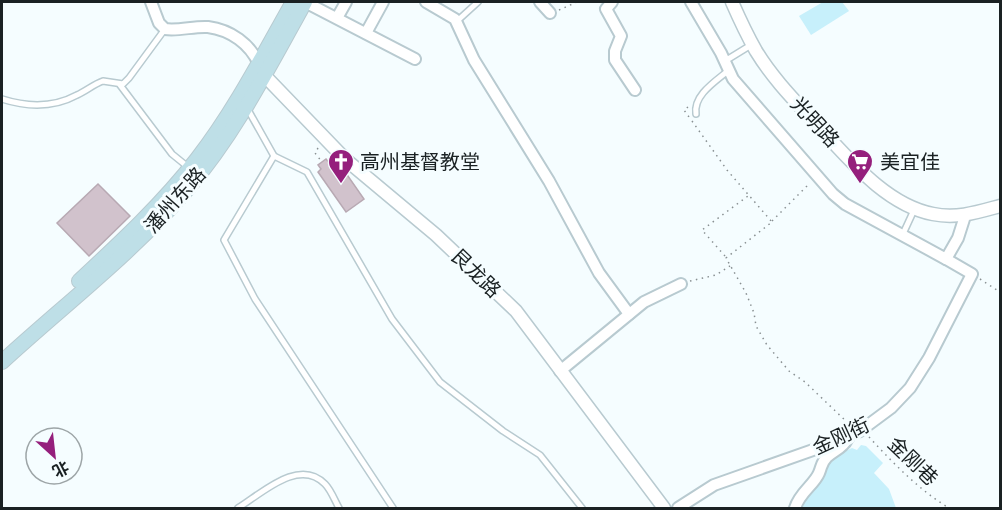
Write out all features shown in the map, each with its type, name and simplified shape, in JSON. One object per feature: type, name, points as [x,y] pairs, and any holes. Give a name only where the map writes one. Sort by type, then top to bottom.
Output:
[{"type":"main road","name":"潘州东路","points":[[261,70],[293,2]]},
{"type":"main road","name":"潘州东路","points":[[2,362],[163,216],[243,101],[305,2]]},
{"type":"main road","name":"潘州东路","points":[[2,351],[138,226],[195,170]]},
{"type":"street","points":[[151,2],[159,23],[165,29],[207,27],[225,32],[254,52],[261,70]]},
{"type":"street","points":[[305,2],[415,59]]},
{"type":"street","points":[[337,18],[346,2]]},
{"type":"street","points":[[366,33],[383,2]]},
{"type":"street","points":[[426,2],[451,16],[456,22],[474,60],[549,181],[599,273],[629,314]]},
{"type":"street","points":[[540,2],[550,13]]},
{"type":"street","points":[[612,2],[606,9],[621,36],[615,51],[615,60],[635,90]]},
{"type":"street","points":[[691,2],[734,81],[833,194],[902,236],[972,273]]},
{"type":"street","name":"光明路","points":[[732,2],[752,44],[768,68],[792,98],[878,186],[900,201],[932,214],[965,216],[1000,206]]},
{"type":"street","name":"艮龙路","points":[[261,70],[345,159],[436,235],[516,311],[664,508]]},
{"type":"street","points":[[946,259],[958,238],[965,216]]},
{"type":"street","name":"金刚街","points":[[678,508],[714,484],[856,432],[891,408],[910,388],[929,358],[972,273]]},
{"type":"street","points":[[560,371],[644,302],[681,284]]},
{"type":"street","points":[[795,508],[800,496],[818,475],[820,464],[856,432]]},
{"type":"lane","points":[[456,22],[478,2]]},
{"type":"lane","points":[[120,85],[129,78],[165,29]]},
{"type":"lane","points":[[696,114],[696,104],[701,96],[727,66],[752,44]]},
{"type":"lane","points":[[2,99],[15,103],[51,105],[75,97],[103,81],[120,85],[172,154],[195,170]]},
{"type":"lane","points":[[243,101],[274,156],[308,172],[392,319],[440,382],[503,431],[540,455],[582,508]]},
{"type":"lane","points":[[274,156],[224,240],[255,299],[393,508]]},
{"type":"lane","points":[[902,236],[915,208]]},
{"type":"lane","points":[[238,508],[289,475],[309,474],[325,484],[339,508]]},
{"type":"path","points":[[550,13],[577,2]]},
{"type":"path","points":[[701,96],[684,110],[727,170],[772,222]]},
{"type":"path","points":[[315,153],[322,162]]},
{"type":"path","points":[[726,258],[772,222],[818,177]]},
{"type":"path","name":"金刚巷","points":[[748,196],[702,230],[731,266],[754,313],[756,326],[778,359],[856,432],[934,499],[949,508]]},
{"type":"path","points":[[681,284],[716,275],[731,266]]},
{"type":"path","points":[[972,273],[1000,292]]},
{"type":"shaded area","points":[[823,2],[842,2],[849,11],[811,35],[799,16]]},
{"type":"shaded area","points":[[861,445],[866,446],[883,463],[874,473],[889,489],[896,508],[802,508],[828,459],[852,448],[857,450]]},
{"type":"building","name":"高州基督教堂","points":[[326,159],[338,168],[341,166],[364,199],[346,212],[318,172],[321,169],[318,165]]},
{"type":"building","points":[[98,184],[130,216],[89,256],[57,223]]},
{"type":"place","name":"高州基督教堂","points":[[341,185]]},
{"type":"place","name":"美宜佳","points":[[860,185]]}]
